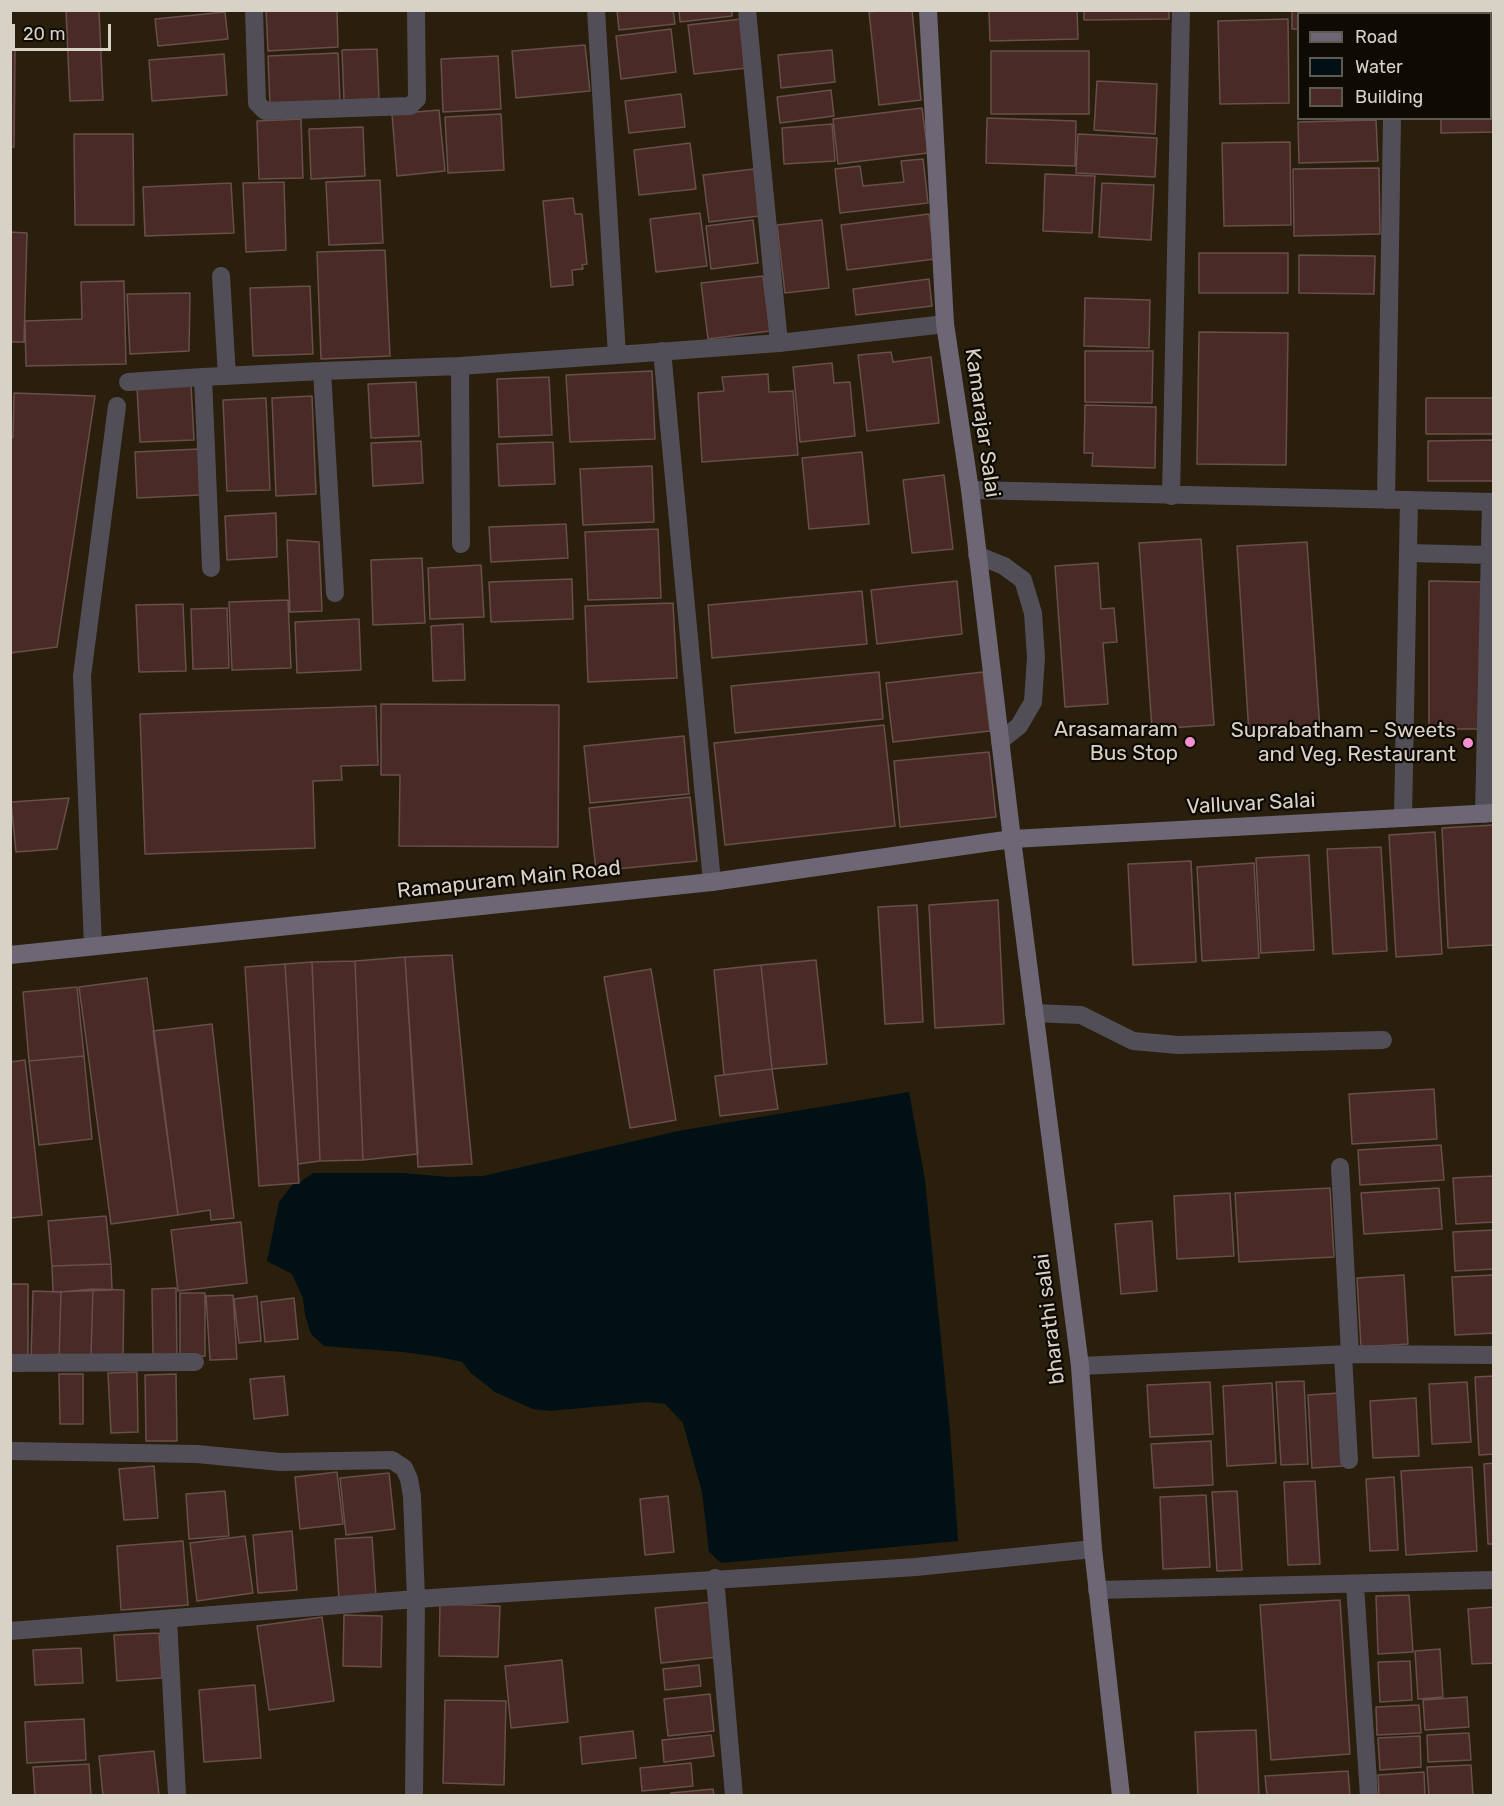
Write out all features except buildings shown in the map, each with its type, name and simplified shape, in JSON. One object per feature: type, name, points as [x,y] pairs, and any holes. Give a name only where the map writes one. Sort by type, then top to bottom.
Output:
[{"type":"main road","name":"Kamarajar Salai","points":[[928,10],[945,324],[970,490],[1012,839]]},
{"type":"main road","name":"Valluvar Salai","points":[[1012,839],[1491,812]]},
{"type":"main road","name":"Ramapuram Main Road","points":[[10,955],[712,882],[1012,839]]},
{"type":"main road","name":"bharathi salai","points":[[1012,839],[1080,1366],[1093,1549],[1120,1796]]},
{"type":"street","points":[[254,10],[257,103],[265,111],[410,106],[417,99],[416,10]]},
{"type":"street","points":[[596,10],[617,355]]},
{"type":"street","points":[[747,10],[779,344]]},
{"type":"street","points":[[1171,496],[1181,10]]},
{"type":"street","points":[[1386,500],[1392,120]]},
{"type":"street","points":[[221,276],[227,376]]},
{"type":"street","points":[[128,382],[322,370],[460,366],[779,344],[945,324]]},
{"type":"street","points":[[662,351],[712,882]]},
{"type":"street","points":[[460,366],[461,544]]},
{"type":"street","points":[[322,370],[334,593]]},
{"type":"street","points":[[203,377],[211,568]]},
{"type":"street","points":[[93,946],[82,676],[117,406]]},
{"type":"street","points":[[970,490],[1492,502],[1489,555],[1491,812]]},
{"type":"street","points":[[1403,818],[1409,500]]},
{"type":"street","points":[[1408,553],[1489,555]]},
{"type":"street","points":[[977,555],[1004,566],[1023,580],[1033,613],[1036,657],[1034,702],[1019,726],[1000,741]]},
{"type":"street","points":[[1034,1013],[1081,1015],[1133,1041],[1178,1045],[1383,1040]]},
{"type":"street","points":[[1340,1167],[1349,1460]]},
{"type":"street","points":[[1080,1366],[1346,1355],[1494,1355]]},
{"type":"street","points":[[10,1363],[195,1362]]},
{"type":"street","points":[[10,1451],[197,1454],[280,1462],[392,1460],[404,1468],[412,1496],[416,1599],[414,1796]]},
{"type":"street","points":[[10,1631],[416,1599],[715,1578],[916,1567],[1093,1549]]},
{"type":"street","points":[[715,1578],[734,1796]]},
{"type":"street","points":[[1097,1590],[1494,1580]]},
{"type":"street","points":[[1355,1585],[1369,1796]]},
{"type":"street","points":[[168,1619],[177,1795]]},
{"type":"water","points":[[909,1092],[925,1180],[950,1430],[958,1541],[721,1563],[709,1552],[702,1492],[683,1423],[665,1404],[646,1402],[550,1411],[533,1409],[495,1392],[471,1373],[462,1362],[403,1352],[324,1346],[311,1334],[303,1298],[292,1274],[267,1261],[279,1202],[293,1184],[299,1183],[313,1173],[483,1176],[678,1131]]},
{"type":"place","name":"Arasamaram Bus Stop","points":[[1190,742]]},
{"type":"place","name":"Suprabatham - Sweets and Veg. Restaurant","points":[[1468,743]]}]
